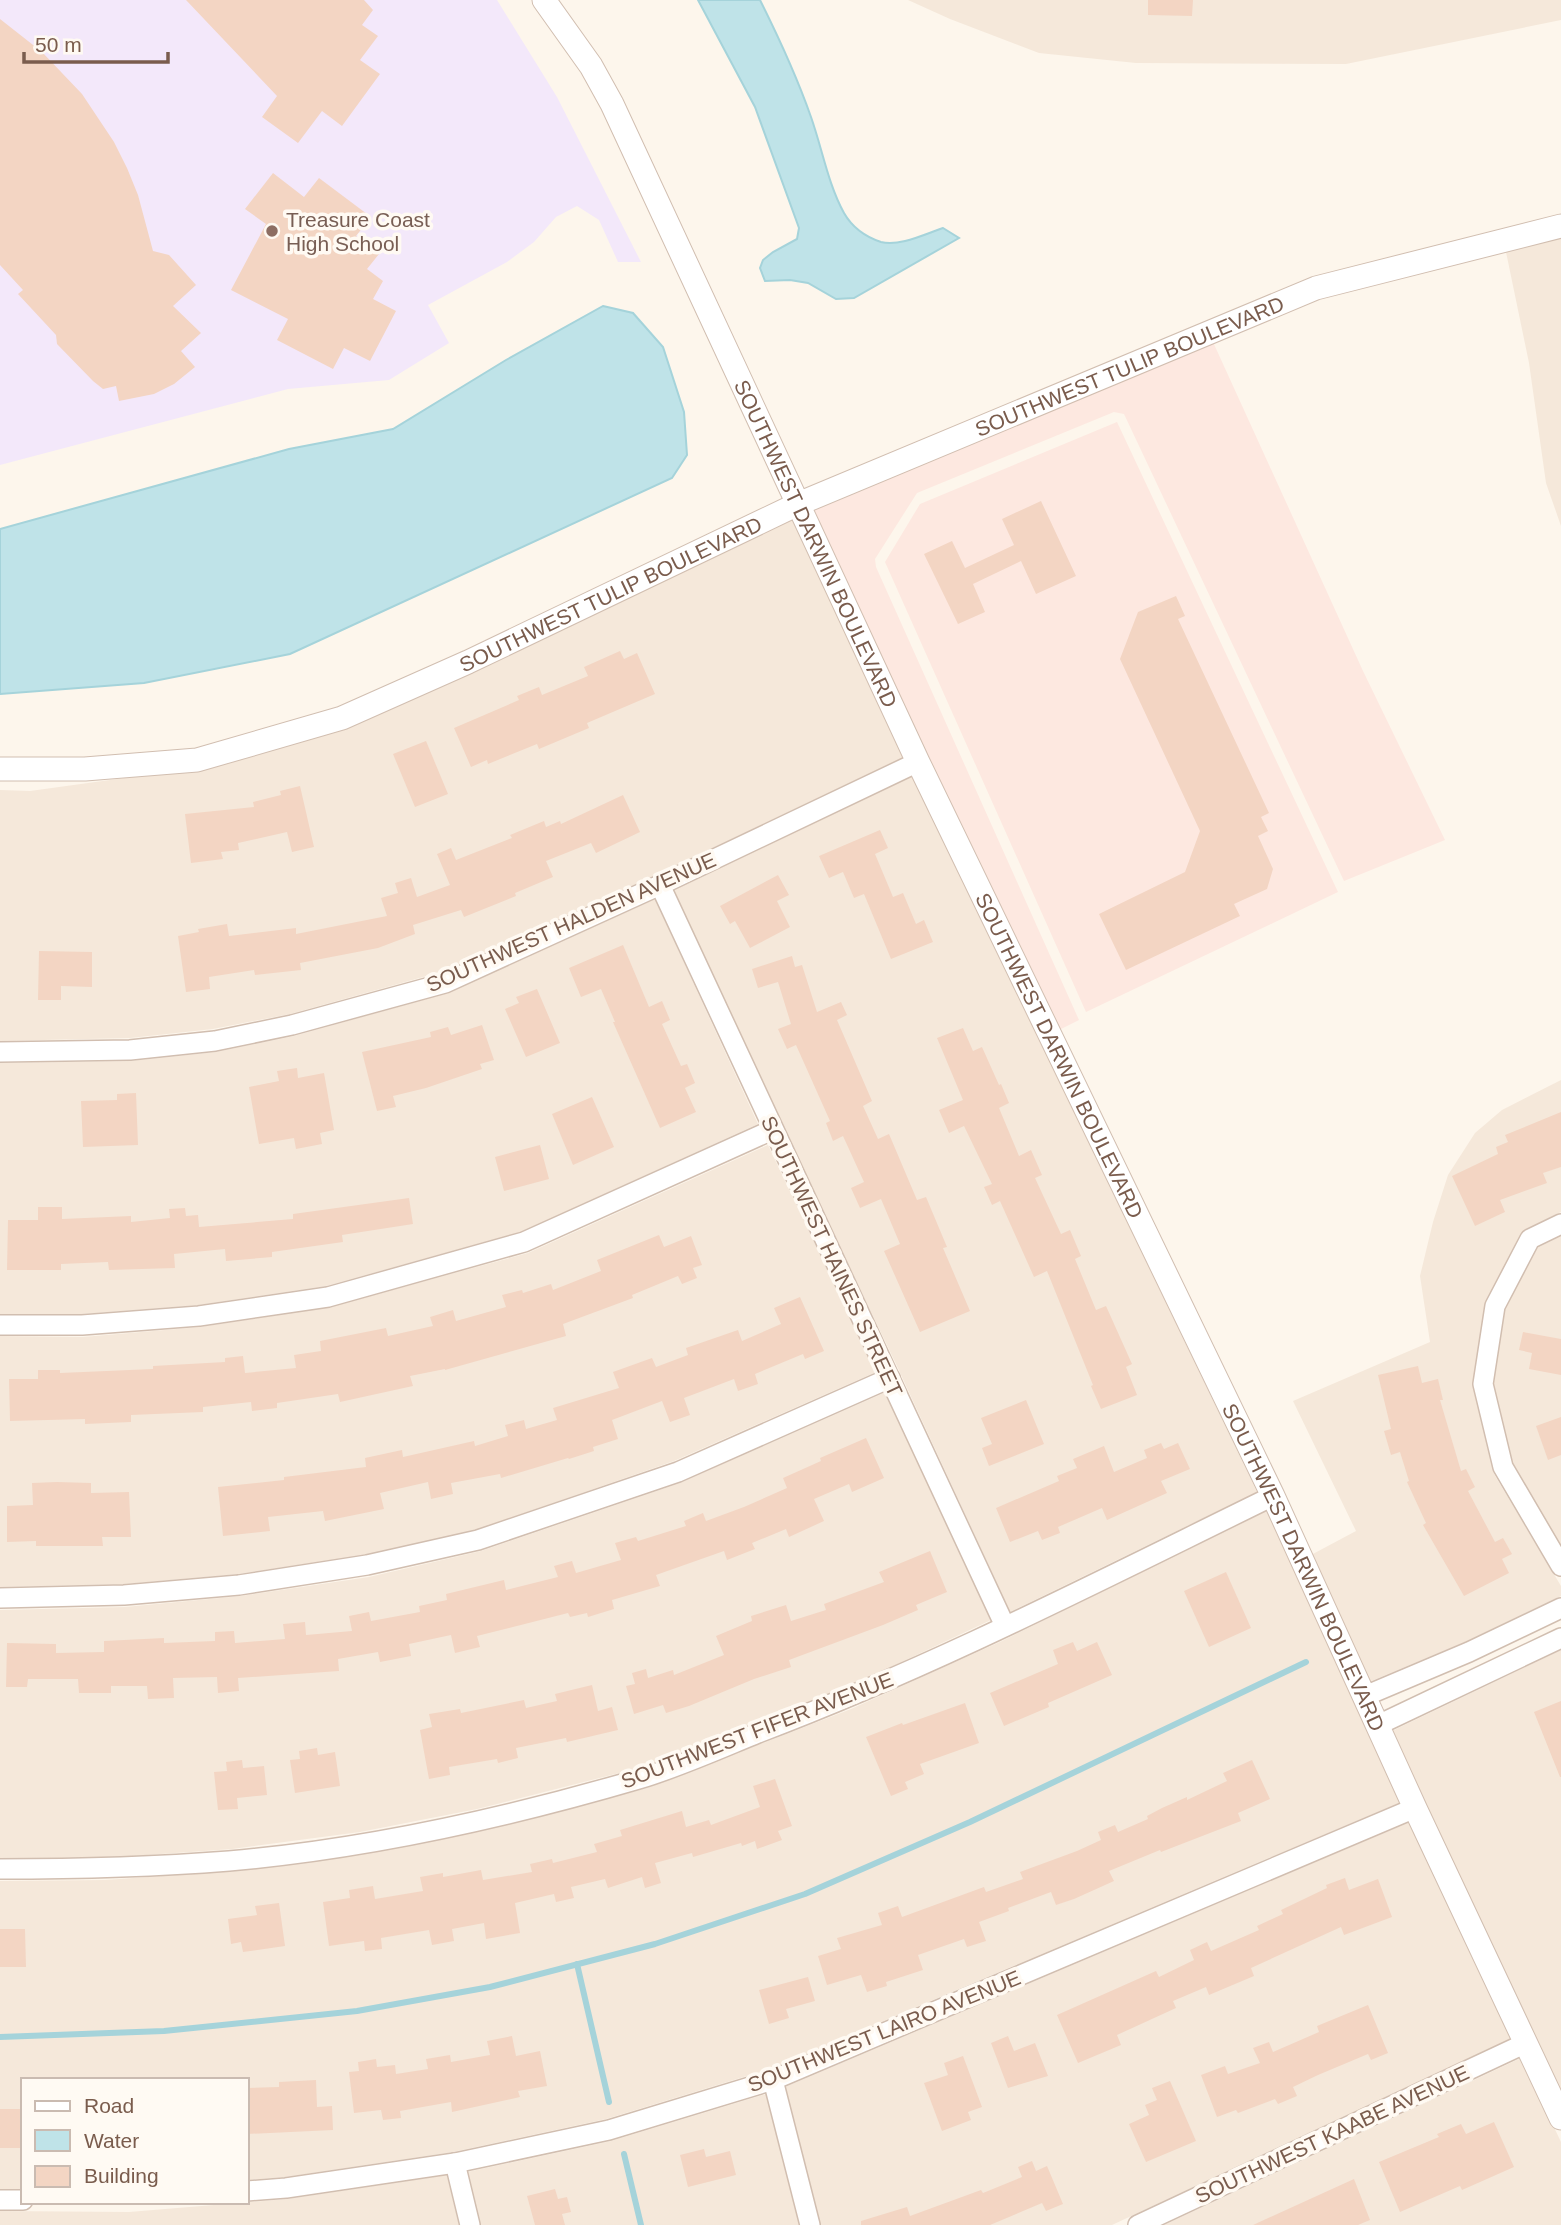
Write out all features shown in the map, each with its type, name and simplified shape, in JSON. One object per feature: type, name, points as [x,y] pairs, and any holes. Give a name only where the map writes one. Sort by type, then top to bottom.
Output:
[{"type":"street","name":"SOUTHWEST DARWIN BOULEVARD","points":[[544,0],[591,66],[612,104],[918,762],[1272,1496],[1561,2118]]},
{"type":"street","name":"SOUTHWEST TULIP BOULEVARD","points":[[0,769],[85,769],[197,760],[342,718],[468,662],[797,503],[1316,288],[1561,226]]},
{"type":"street","name":"SOUTHWEST HALDEN AVENUE","points":[[0,1052],[130,1050],[215,1041],[292,1025],[444,982],[660,885],[918,762]]},
{"type":"street","name":"SOUTHWEST HAINES STREET","points":[[660,885],[1005,1626]]},
{"type":"street","points":[[0,1325],[82,1325],[199,1316],[328,1297],[524,1242],[772,1130]]},
{"type":"street","points":[[1561,1224],[1530,1239],[1495,1306],[1483,1384],[1503,1467],[1561,1566]]},
{"type":"street","points":[[0,1598],[124,1595],[239,1585],[367,1565],[478,1541],[678,1472],[890,1378]]},
{"type":"street","name":"SOUTHWEST FIFER AVENUE","points":[[0,1870],[104,1869],[233,1860],[362,1843],[479,1820],[641,1779],[847,1699],[1005,1626],[1272,1496]]},
{"type":"street","points":[[1365,1696],[1561,1608]]},
{"type":"street","points":[[1378,1726],[1561,1638]]},
{"type":"street","points":[[1490,1642],[1502,1665]]},
{"type":"street","name":"SOUTHWEST LAIRO AVENUE","points":[[248,2191],[286,2188],[454,2163],[609,2130],[773,2080],[1415,1808]]},
{"type":"street","name":"SOUTHWEST KAABE AVENUE","points":[[1138,2225],[1526,2043]]},
{"type":"street","points":[[773,2080],[810,2225]]},
{"type":"street","points":[[454,2163],[470,2225]]},
{"type":"street","points":[[0,2200],[21,2200]]},
{"type":"shaded area","name":"Treasure Coast High School","points":[[0,0],[497,0],[557,97],[641,262],[618,262],[599,220],[577,206],[556,217],[534,242],[507,262],[428,305],[449,343],[389,380],[288,389],[0,465]]},
{"type":"shaded area","points":[[908,0],[1561,0],[1561,20],[1346,64],[1136,63],[1039,53]]},
{"type":"shaded area","points":[[1561,238],[1561,526],[1546,483],[1529,363],[1506,252]]},
{"type":"shaded area","points":[[1213,342],[1363,671],[1445,840],[1344,881],[1124,414],[1114,412],[917,493],[875,559],[876,567],[1079,1020],[1059,1030],[927,757],[812,510]]},
{"type":"shaded area","points":[[1117,422],[1338,892],[1086,1012],[885,562],[920,504]]},
{"type":"shaded area","points":[[793,518],[904,757],[656,875],[441,972],[290,1014],[213,1029],[130,1038],[0,1041],[0,790],[30,791],[139,776],[198,772],[345,728]]},
{"type":"shaded area","points":[[913,776],[1257,1492],[1010,1612],[674,890]]},
{"type":"shaded area","points":[[655,899],[758,1124],[521,1232],[326,1286],[198,1305],[82,1314],[0,1314],[0,1063],[131,1061],[216,1052],[294,1036],[448,993]]},
{"type":"shaded area","points":[[1561,1080],[1561,1212],[1522,1233],[1485,1304],[1473,1382],[1494,1474],[1561,1586],[1561,1596],[1465,1642],[1369,1682],[1311,1555],[1356,1531],[1293,1401],[1430,1342],[1420,1276],[1448,1175],[1475,1133],[1502,1110]]},
{"type":"shaded area","points":[[768,1145],[876,1372],[674,1461],[476,1530],[365,1555],[238,1574],[124,1584],[0,1587],[0,1336],[83,1337],[200,1327],[330,1307],[528,1253]]},
{"type":"shaded area","points":[[1561,1236],[1561,1546],[1512,1463],[1493,1383],[1504,1310],[1537,1248]]},
{"type":"shaded area","points":[[886,1392],[991,1620],[844,1689],[639,1768],[477,1809],[360,1832],[232,1849],[104,1858],[0,1858],[0,1610],[125,1607],[241,1596],[369,1577],[481,1551],[680,1483]]},
{"type":"shaded area","points":[[1268,1510],[1401,1802],[770,2069],[606,2119],[453,2152],[248,2180],[248,2078],[21,2078],[21,2189],[0,2189],[0,1881],[105,1880],[234,1871],[363,1854],[481,1831],[644,1789],[851,1709],[1002,1641]]},
{"type":"shaded area","points":[[1561,1650],[1561,2095],[1392,1731]]},
{"type":"shaded area","points":[[1410,1822],[1512,2038],[1112,2225],[820,2225],[785,2087]]},
{"type":"shaded area","points":[[1521,2058],[1561,2142],[1561,2225],[1164,2225]]},
{"type":"shaded area","points":[[766,2094],[800,2225],[480,2225],[467,2172],[611,2141]]},
{"type":"shaded area","points":[[447,2175],[459,2225],[0,2225],[0,2211],[129,2212],[287,2199]]},
{"type":"water","points":[[698,0],[760,0],[800,87],[838,202],[855,227],[870,237],[888,243],[912,239],[943,228],[959,238],[854,298],[836,299],[808,283],[790,280],[765,281],[760,268],[763,260],[797,239],[799,228],[755,107]]},
{"type":"water","points":[[603,306],[633,313],[663,347],[684,412],[687,455],[672,478],[290,654],[144,683],[0,694],[0,529],[289,449],[393,429],[506,360]]},
{"type":"building","points":[[186,0],[364,0],[373,10],[362,25],[378,36],[360,60],[380,74],[342,126],[322,111],[298,143],[262,117],[277,96]]},
{"type":"building","points":[[1148,0],[1193,0],[1192,16],[1148,15]]},
{"type":"building","points":[[0,19],[42,52],[82,94],[114,142],[127,168],[138,195],[153,251],[169,255],[196,285],[173,306],[201,333],[181,351],[195,367],[174,384],[154,394],[119,401],[116,386],[103,389],[93,381],[57,344],[56,335],[18,294],[23,290],[0,265]]},
{"type":"building","points":[[273,173],[304,197],[319,178],[371,217],[356,236],[379,254],[367,269],[383,281],[373,299],[396,311],[370,361],[344,348],[333,369],[277,340],[288,319],[231,290],[266,224],[245,209]]},
{"type":"building","points":[[1041,501],[1076,576],[1036,594],[1021,561],[973,584],[985,612],[958,624],[924,554],[952,541],[965,568],[1014,545],[1002,519]]},
{"type":"building","points":[[1176,596],[1185,616],[1178,619],[1269,813],[1261,817],[1268,831],[1258,836],[1273,869],[1267,889],[1234,904],[1240,916],[1126,970],[1099,914],[1185,872],[1200,831],[1120,659],[1138,612]]},
{"type":"building","points":[[620,651],[624,659],[637,653],[655,694],[587,723],[589,728],[539,749],[537,744],[488,764],[487,760],[471,767],[454,728],[519,700],[517,696],[539,687],[542,695],[588,676],[584,667]]},
{"type":"building","points":[[426,741],[448,794],[415,807],[393,754]]},
{"type":"building","points":[[300,786],[314,847],[292,852],[287,832],[238,843],[239,850],[221,852],[223,859],[191,863],[185,814],[254,807],[253,802],[281,795],[280,791]]},
{"type":"building","points":[[623,795],[640,832],[596,853],[591,843],[546,861],[553,877],[515,893],[516,896],[464,917],[461,910],[413,925],[415,934],[378,948],[300,963],[301,970],[255,975],[254,970],[209,977],[210,989],[186,992],[178,936],[227,924],[229,936],[296,928],[296,934],[387,916],[381,898],[398,893],[395,883],[411,878],[417,897],[450,885],[437,854],[451,848],[456,860],[512,838],[510,835],[544,821],[546,827],[560,821],[561,824]]},
{"type":"building","points":[[880,830],[888,848],[875,854],[893,897],[903,893],[916,924],[924,920],[933,942],[891,959],[864,894],[854,898],[843,872],[829,878],[819,856]]},
{"type":"building","points":[[778,875],[789,895],[777,901],[790,927],[750,948],[735,921],[730,924],[720,906]]},
{"type":"building","points":[[623,945],[649,1007],[662,1001],[670,1020],[662,1024],[681,1066],[687,1064],[695,1083],[685,1088],[696,1112],[660,1128],[601,989],[581,997],[569,968]]},
{"type":"building","points":[[39,951],[92,952],[92,987],[61,986],[61,1000],[38,1000]]},
{"type":"building","points":[[792,956],[795,967],[802,965],[817,1012],[841,1002],[847,1015],[837,1020],[872,1101],[863,1106],[878,1139],[889,1134],[917,1200],[926,1197],[947,1247],[943,1248],[970,1311],[920,1332],[884,1251],[900,1244],[881,1199],[860,1208],[851,1188],[864,1182],[843,1136],[833,1141],[826,1123],[830,1121],[796,1045],[787,1049],[778,1029],[791,1024],[778,982],[758,988],[752,969]]},
{"type":"building","points":[[537,989],[560,1043],[526,1057],[505,1009],[519,1003],[516,997]]},
{"type":"building","points":[[482,1025],[494,1060],[480,1064],[482,1069],[393,1096],[396,1107],[377,1111],[362,1052],[431,1037],[430,1032],[448,1027],[451,1035]]},
{"type":"building","points":[[963,1028],[973,1051],[982,1047],[999,1085],[1001,1084],[1009,1103],[999,1108],[1019,1156],[1031,1150],[1042,1175],[1035,1178],[1061,1234],[1070,1230],[1081,1256],[1075,1259],[1096,1310],[1106,1306],[1132,1364],[1126,1367],[1137,1395],[1101,1409],[1047,1271],[1034,1277],[1000,1201],[992,1205],[984,1187],[992,1184],[964,1126],[949,1133],[939,1110],[963,1100],[937,1038]]},
{"type":"building","points":[[297,1068],[298,1078],[324,1073],[334,1130],[320,1133],[322,1144],[296,1149],[294,1138],[259,1144],[249,1087],[279,1081],[277,1071]]},
{"type":"building","points":[[136,1093],[138,1145],[83,1147],[81,1101],[117,1100],[117,1094]]},
{"type":"building","points":[[592,1097],[614,1147],[573,1165],[552,1114]]},
{"type":"building","points":[[1561,1112],[1561,1167],[1543,1173],[1547,1183],[1500,1200],[1505,1212],[1475,1226],[1452,1176],[1498,1154],[1496,1147],[1508,1142],[1505,1135]]},
{"type":"building","points":[[540,1145],[549,1179],[504,1191],[495,1157]]},
{"type":"building","points":[[409,1198],[413,1224],[342,1235],[343,1242],[272,1252],[272,1257],[226,1261],[225,1249],[174,1254],[175,1268],[109,1270],[108,1262],[61,1264],[61,1270],[7,1270],[8,1220],[38,1220],[38,1207],[62,1207],[62,1219],[131,1216],[131,1222],[170,1218],[169,1209],[185,1208],[186,1216],[198,1215],[199,1227],[293,1219],[293,1214]]},
{"type":"building","points":[[659,1235],[664,1247],[691,1236],[702,1265],[693,1268],[697,1278],[682,1284],[678,1276],[632,1295],[633,1298],[563,1324],[566,1336],[445,1370],[410,1376],[413,1386],[340,1402],[338,1394],[277,1403],[277,1408],[252,1411],[251,1402],[203,1407],[203,1412],[131,1415],[131,1422],[85,1424],[85,1419],[10,1421],[9,1379],[38,1379],[38,1370],[60,1370],[60,1373],[153,1369],[153,1366],[225,1362],[225,1358],[243,1356],[245,1373],[296,1368],[294,1355],[321,1351],[320,1341],[386,1328],[388,1336],[433,1326],[430,1317],[453,1310],[456,1321],[506,1307],[502,1295],[522,1290],[523,1293],[551,1284],[553,1290],[601,1271],[597,1260]]},
{"type":"building","points":[[800,1297],[824,1351],[805,1359],[803,1354],[755,1374],[758,1384],[738,1391],[734,1379],[684,1398],[690,1415],[670,1422],[662,1401],[612,1420],[618,1439],[569,1459],[501,1478],[500,1474],[451,1483],[453,1494],[431,1499],[428,1482],[380,1493],[384,1509],[325,1521],[323,1511],[268,1517],[270,1531],[223,1536],[218,1487],[366,1467],[365,1458],[402,1450],[403,1457],[474,1441],[475,1446],[508,1436],[505,1425],[524,1420],[526,1429],[557,1420],[553,1408],[619,1388],[613,1372],[652,1358],[656,1367],[688,1355],[686,1348],[738,1330],[742,1341],[781,1324],[774,1308]]},
{"type":"building","points":[[1523,1332],[1561,1339],[1561,1375],[1529,1369],[1532,1353],[1519,1350]]},
{"type":"building","points":[[1418,1366],[1422,1383],[1438,1379],[1443,1400],[1440,1400],[1461,1471],[1466,1469],[1475,1487],[1468,1491],[1495,1542],[1503,1538],[1512,1554],[1502,1559],[1509,1573],[1464,1596],[1423,1525],[1426,1523],[1407,1482],[1409,1481],[1400,1452],[1391,1455],[1384,1431],[1391,1429],[1378,1375]]},
{"type":"building","points":[[1026,1400],[1044,1444],[989,1466],[982,1448],[992,1444],[981,1418]]},
{"type":"building","points":[[1561,1417],[1561,1455],[1548,1460],[1536,1426]]},
{"type":"building","points":[[866,1438],[884,1478],[852,1492],[849,1484],[814,1499],[824,1521],[789,1537],[786,1529],[752,1543],[755,1549],[727,1560],[724,1551],[656,1575],[660,1586],[612,1600],[614,1609],[588,1617],[587,1613],[570,1617],[568,1613],[477,1636],[480,1647],[455,1653],[451,1635],[409,1644],[411,1656],[380,1662],[378,1652],[338,1659],[339,1671],[238,1678],[239,1691],[218,1693],[217,1677],[173,1678],[174,1698],[148,1699],[147,1686],[111,1686],[111,1693],[79,1693],[78,1679],[28,1679],[27,1687],[6,1687],[7,1643],[56,1644],[56,1653],[104,1652],[104,1641],[164,1638],[164,1643],[215,1641],[215,1632],[234,1631],[235,1643],[285,1639],[283,1624],[305,1622],[306,1635],[352,1631],[349,1616],[369,1612],[371,1621],[420,1612],[419,1606],[447,1600],[446,1594],[504,1580],[506,1590],[558,1577],[554,1566],[572,1561],[576,1573],[621,1560],[615,1543],[636,1537],[638,1541],[686,1526],[684,1521],[703,1513],[706,1521],[744,1507],[787,1488],[783,1478]]},
{"type":"building","points":[[1161,1443],[1164,1449],[1178,1443],[1190,1469],[1161,1481],[1167,1493],[1107,1520],[1102,1508],[1058,1527],[1060,1533],[1042,1540],[1038,1531],[1010,1542],[996,1508],[1059,1481],[1057,1476],[1077,1468],[1073,1459],[1104,1446],[1114,1472],[1147,1458],[1144,1450]]},
{"type":"building","points":[[32,1483],[91,1483],[91,1493],[129,1492],[131,1537],[102,1537],[103,1546],[36,1546],[36,1541],[7,1542],[7,1506],[33,1505]]},
{"type":"building","points":[[930,1551],[947,1592],[916,1605],[918,1610],[789,1660],[791,1667],[689,1706],[666,1713],[663,1705],[634,1714],[626,1686],[635,1684],[632,1673],[646,1669],[648,1678],[673,1670],[674,1675],[724,1655],[716,1636],[752,1621],[751,1616],[786,1605],[791,1621],[826,1610],[824,1604],[884,1582],[879,1572]]},
{"type":"building","points":[[1226,1572],[1251,1628],[1209,1647],[1184,1591]]},
{"type":"building","points":[[1073,1642],[1077,1651],[1097,1642],[1112,1675],[1004,1726],[990,1693],[1058,1664],[1053,1650]]},
{"type":"building","points":[[592,1685],[598,1711],[612,1707],[618,1730],[567,1742],[566,1738],[516,1748],[518,1758],[498,1763],[497,1759],[449,1767],[450,1775],[429,1779],[420,1730],[432,1727],[429,1714],[460,1709],[461,1713],[524,1700],[526,1708],[557,1701],[555,1694]]},
{"type":"building","points":[[1561,1701],[1561,1777],[1560,1777],[1534,1712]]},
{"type":"building","points":[[965,1703],[979,1743],[920,1764],[924,1774],[905,1782],[908,1789],[891,1796],[866,1737]]},
{"type":"building","points":[[317,1748],[318,1755],[335,1752],[340,1786],[295,1793],[290,1760],[300,1759],[299,1751]]},
{"type":"building","points":[[242,1760],[243,1768],[264,1766],[267,1795],[237,1798],[238,1809],[218,1810],[214,1772],[227,1771],[226,1762]]},
{"type":"building","points":[[1252,1760],[1270,1799],[1238,1813],[1241,1821],[1109,1871],[1114,1881],[1074,1899],[1056,1905],[1051,1892],[1008,1908],[1009,1911],[979,1922],[986,1941],[967,1947],[964,1939],[918,1955],[923,1970],[886,1982],[887,1986],[867,1992],[861,1975],[827,1985],[818,1956],[841,1949],[837,1938],[882,1925],[878,1913],[898,1906],[902,1917],[984,1887],[986,1892],[1023,1879],[1020,1872],[1101,1840],[1098,1832],[1115,1825],[1118,1832],[1148,1819],[1147,1816],[1162,1808],[1187,1797],[1187,1800],[1227,1781],[1223,1773]]},
{"type":"building","points":[[775,1779],[792,1826],[778,1831],[782,1840],[757,1849],[755,1841],[693,1857],[692,1853],[655,1863],[661,1883],[645,1888],[642,1877],[608,1888],[605,1879],[571,1887],[574,1898],[556,1902],[554,1894],[515,1903],[520,1933],[486,1939],[484,1923],[452,1929],[454,1941],[432,1945],[429,1930],[381,1938],[382,1949],[365,1951],[364,1941],[329,1946],[323,1902],[350,1898],[349,1890],[373,1886],[375,1899],[423,1891],[420,1877],[443,1873],[443,1877],[481,1870],[483,1880],[532,1872],[530,1864],[552,1859],[553,1863],[597,1852],[594,1844],[622,1836],[620,1830],[682,1811],[686,1827],[709,1820],[711,1825],[760,1807],[753,1786]]},
{"type":"building","points":[[1345,1878],[1349,1890],[1378,1879],[1392,1917],[1344,1935],[1341,1927],[1251,1968],[1254,1976],[1209,1995],[1206,1987],[1173,2001],[1176,2008],[1117,2035],[1121,2045],[1078,2063],[1057,2015],[1156,1971],[1159,1977],[1194,1960],[1190,1950],[1207,1942],[1211,1951],[1259,1930],[1257,1926],[1283,1914],[1281,1910],[1327,1888],[1326,1885]]},
{"type":"building","points":[[279,1903],[285,1946],[243,1952],[241,1942],[231,1944],[228,1919],[257,1915],[255,1906]]},
{"type":"building","points":[[0,1929],[25,1929],[26,1967],[0,1967]]},
{"type":"building","points":[[808,1977],[815,2001],[786,2009],[789,2018],[769,2024],[759,1990]]},
{"type":"building","points":[[1368,2005],[1388,2053],[1371,2060],[1368,2054],[1318,2075],[1293,2087],[1297,2096],[1278,2104],[1275,2099],[1238,2113],[1236,2110],[1217,2117],[1201,2075],[1225,2066],[1228,2074],[1260,2063],[1253,2048],[1269,2042],[1273,2052],[1319,2032],[1317,2026]]},
{"type":"building","points":[[512,2036],[516,2056],[540,2051],[547,2086],[518,2091],[520,2097],[452,2112],[451,2102],[400,2111],[401,2118],[383,2120],[381,2110],[354,2113],[349,2072],[359,2071],[358,2062],[376,2059],[377,2067],[395,2065],[396,2074],[428,2069],[426,2059],[450,2055],[451,2062],[490,2055],[487,2041]]},
{"type":"building","points":[[1008,2036],[1014,2051],[1035,2043],[1048,2076],[1008,2088],[991,2043]]},
{"type":"building","points":[[963,2056],[982,2107],[968,2112],[971,2120],[942,2131],[924,2083],[948,2075],[944,2063]]},
{"type":"building","points":[[316,2080],[317,2107],[332,2106],[333,2130],[248,2134],[248,2088],[279,2087],[279,2082]]},
{"type":"building","points":[[1170,2081],[1196,2141],[1146,2162],[1129,2124],[1149,2115],[1145,2105],[1157,2100],[1152,2088]]},
{"type":"building","points":[[0,2109],[21,2109],[21,2148],[0,2148]]},
{"type":"building","points":[[1494,2122],[1514,2167],[1462,2190],[1460,2186],[1400,2212],[1379,2162],[1439,2137],[1437,2134],[1461,2124],[1466,2134]]},
{"type":"building","points":[[704,2149],[706,2157],[730,2151],[736,2175],[688,2187],[680,2155]]},
{"type":"building","points":[[1032,2161],[1036,2171],[1047,2166],[1063,2204],[1046,2211],[1042,2203],[990,2225],[861,2225],[861,2221],[907,2207],[910,2216],[981,2190],[983,2193],[1022,2177],[1018,2167]]},
{"type":"building","points":[[1354,2179],[1370,2220],[1358,2225],[1253,2225]]},
{"type":"building","points":[[555,2189],[558,2199],[567,2197],[571,2212],[562,2214],[565,2225],[535,2225],[527,2196]]},
{"type":"waterway","points":[[0,2037],[164,2031],[357,2011],[490,1987],[655,1944],[805,1894],[970,1822],[1306,1662]]},
{"type":"waterway","points":[[577,1964],[609,2102]]},
{"type":"waterway","points":[[624,2154],[641,2225]]},
{"type":"place","name":"Treasure Coast High School","points":[[272,231]]}]
